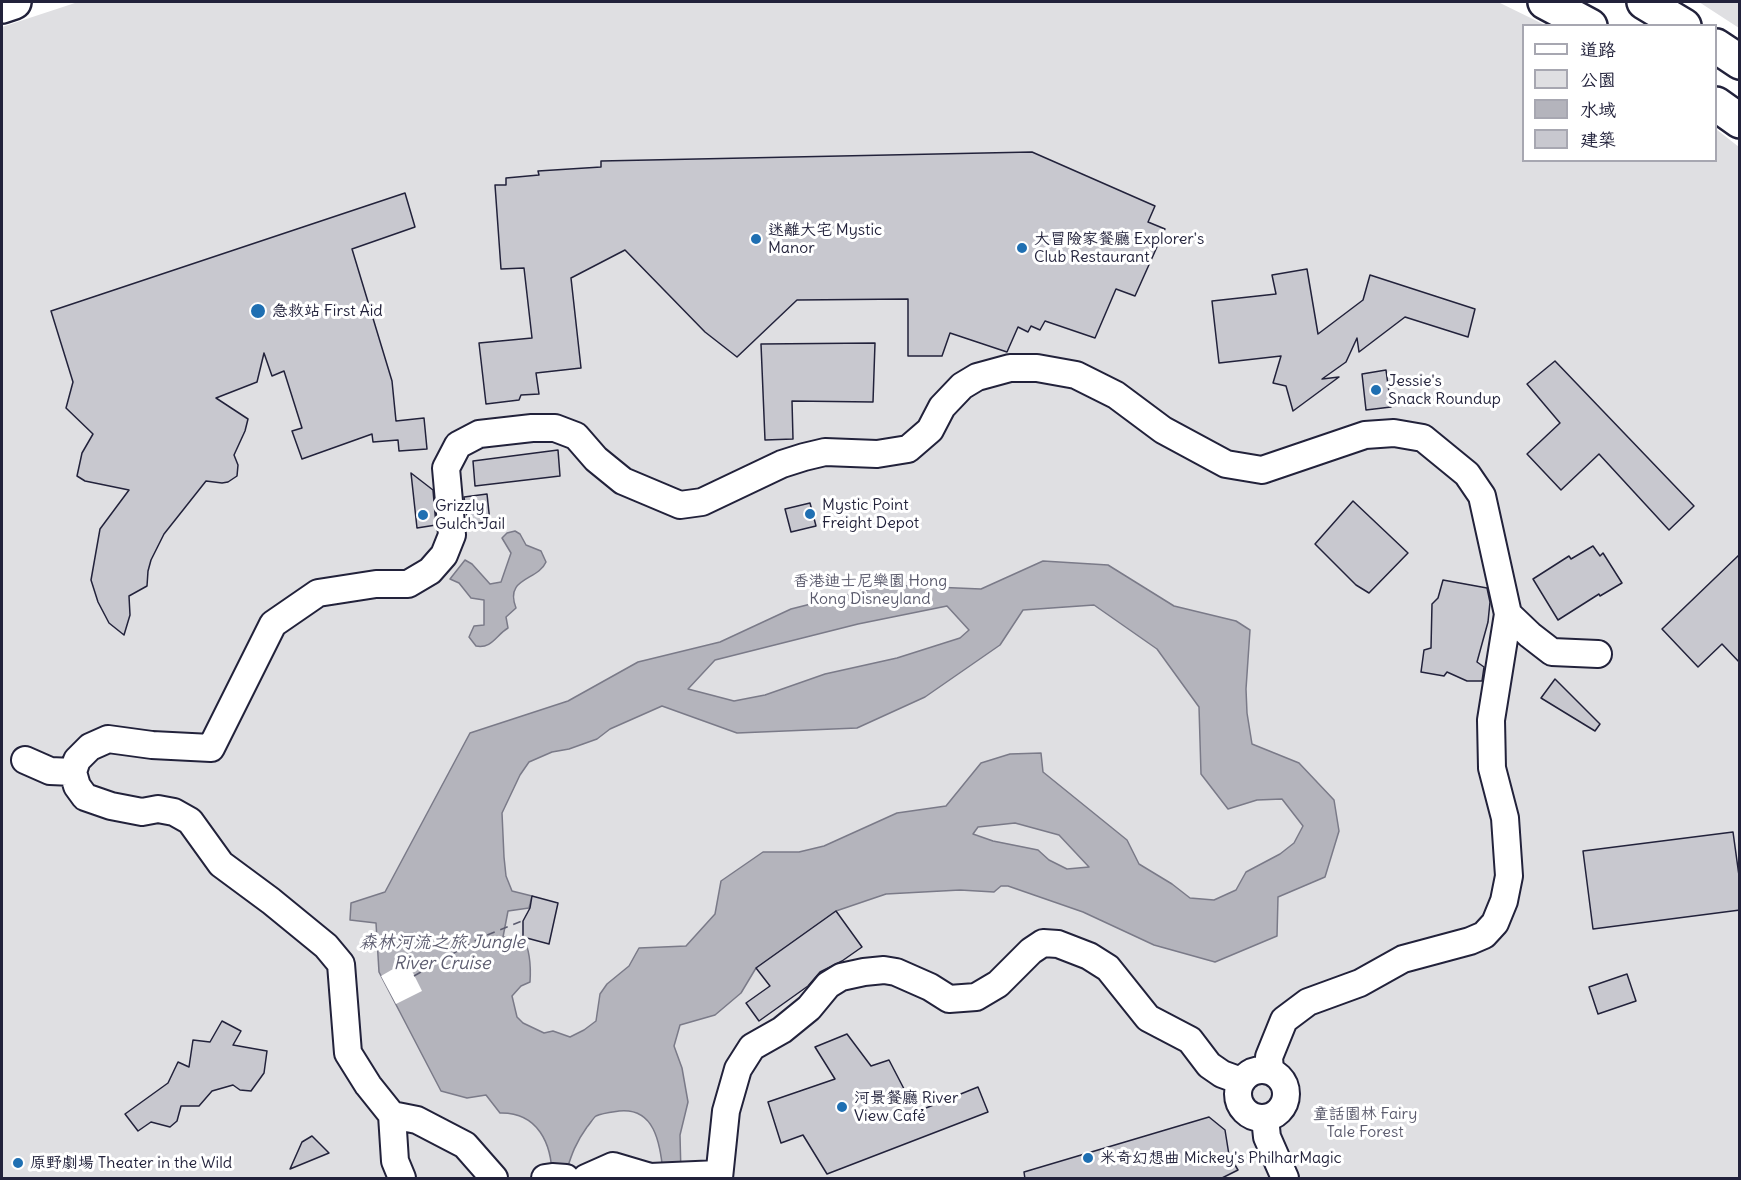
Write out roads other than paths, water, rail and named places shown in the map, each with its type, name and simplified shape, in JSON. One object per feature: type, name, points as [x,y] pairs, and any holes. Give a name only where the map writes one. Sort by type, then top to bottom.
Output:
[{"type":"street","points":[[2,6],[14,2]]},
{"type":"street","points":[[1545,2],[1586,24]]},
{"type":"street","points":[[1644,2],[1681,24]]},
{"type":"street","points":[[1717,47],[1740,62]]},
{"type":"street","points":[[1717,105],[1740,121]]},
{"type":"street","points":[[402,1179],[394,1161],[392,1115],[368,1085],[348,1053],[341,964],[326,946],[272,901],[221,864],[190,821],[174,812],[158,809],[142,812],[111,806],[86,797],[77,786],[73,772],[77,760],[90,747],[108,739],[152,745],[211,748],[273,624],[318,593],[376,584],[408,584],[430,571],[444,555],[452,535],[446,468],[458,445],[479,434],[532,428],[555,428],[576,436],[596,459],[623,481],[680,505],[702,502],[782,464],[804,457],[825,453],[877,454],[908,449],[930,430],[942,407],[962,386],[977,377],[1010,368],[1037,368],[1077,375],[1116,395],[1163,430],[1226,464],[1235,466],[1262,470],[1365,435],[1394,433],[1423,438],[1467,474],[1482,496],[1508,614],[1491,720],[1492,768],[1505,818],[1509,876],[1504,902],[1495,923],[1484,935],[1403,959],[1360,984],[1308,1002],[1284,1020],[1269,1057],[1270,1071]]},
{"type":"street","points":[[1508,614],[1552,652],[1598,654]]},
{"type":"street","points":[[25,760],[51,771],[73,772]]},
{"type":"street","points":[[586,1179],[613,1166],[650,1177],[719,1176],[726,1111],[738,1070],[752,1047],[789,1024],[809,1008],[828,985],[841,977],[884,970],[896,972],[930,987],[949,999],[976,997],[998,984],[1031,951],[1043,943],[1058,944],[1089,956],[1108,968],[1148,1018],[1190,1040],[1209,1065],[1222,1074],[1241,1081]]},
{"type":"street","points":[[1254,1071],[1270,1071],[1277,1075],[1286,1088],[1284,1104],[1280,1111],[1265,1118],[1250,1115],[1239,1104],[1241,1081],[1254,1071]]},
{"type":"street","points":[[392,1115],[417,1120],[465,1145],[494,1179]]},
{"type":"street","points":[[1265,1118],[1267,1137],[1285,1179]]},
{"type":"water","points":[[515,531],[520,534],[526,545],[541,551],[546,562],[542,568],[514,590],[516,608],[506,617],[508,628],[490,643],[476,646],[469,637],[474,626],[484,625],[484,600],[471,598],[459,583],[450,579],[465,560],[472,564],[490,584],[501,582],[511,553],[502,538],[507,533]]},
{"type":"water","name":"森林河流之旅 Jungle River Cruise","points":[[1043,561],[1108,565],[1174,606],[1236,621],[1250,630],[1246,689],[1252,744],[1299,763],[1334,800],[1339,831],[1325,877],[1278,897],[1277,936],[1215,962],[1154,945],[1083,912],[1008,886],[1001,886],[994,892],[960,890],[886,894],[836,911],[756,968],[741,993],[715,1015],[680,1025],[674,1046],[682,1068],[688,1102],[680,1135],[681,1175],[664,1178],[655,1132],[649,1123],[642,1116],[632,1112],[619,1111],[595,1117],[576,1146],[564,1178],[552,1177],[546,1142],[533,1124],[513,1114],[500,1113],[486,1095],[467,1098],[441,1091],[379,972],[376,923],[350,920],[351,903],[385,892],[470,733],[568,701],[638,662],[720,642],[791,609],[886,585],[981,589]],"holes":[[[1094,605],[1157,649],[1199,707],[1201,774],[1228,809],[1257,800],[1282,799],[1303,826],[1294,843],[1280,854],[1246,872],[1236,890],[1214,900],[1190,898],[1139,864],[1127,840],[1043,772],[1041,753],[1010,754],[981,763],[946,806],[897,813],[824,846],[799,852],[763,852],[721,881],[715,914],[686,946],[639,948],[629,966],[607,984],[600,994],[596,1021],[584,1030],[570,1037],[553,1031],[544,1033],[523,1023],[517,1017],[512,996],[521,986],[530,982],[529,953],[523,937],[503,937],[508,911],[529,908],[532,896],[512,891],[506,876],[502,813],[520,775],[529,762],[552,752],[569,749],[597,739],[610,729],[662,706],[737,733],[857,728],[925,697],[1000,645],[1023,610]],[[947,606],[969,630],[960,638],[897,658],[825,674],[765,695],[734,701],[688,689],[715,660],[858,624]],[[1015,823],[1059,835],[1089,867],[1067,869],[1049,860],[1038,850],[993,841],[973,834],[978,827]]]},
{"type":"place","name":"迷離大宅 Mystic Manor","points":[[756,239]]},
{"type":"place","name":"大冒險家餐廳 Explorer's Club Restaurant","points":[[1022,248]]},
{"type":"place","name":"急救站 First Aid","points":[[258,311]]},
{"type":"place","name":"Jessie's Snack Roundup","points":[[1376,390]]},
{"type":"place","name":"Mystic Point Freight Depot","points":[[810,514]]},
{"type":"place","name":"Grizzly Gulch Jail","points":[[423,515]]},
{"type":"place","name":"河景餐廳 River View Café","points":[[842,1107]]},
{"type":"place","name":"米奇幻想曲 Mickey's PhilharMagic","points":[[1088,1158]]},
{"type":"place","name":"原野劇場 Theater in the Wild","points":[[18,1163]]},
{"type":"park label","name":"香港迪士尼樂園 Hong Kong Disneyland","points":[[870,590]]},
{"type":"park label","name":"童話園林 Fairy Tale Forest","points":[[1365,1123]]}]
